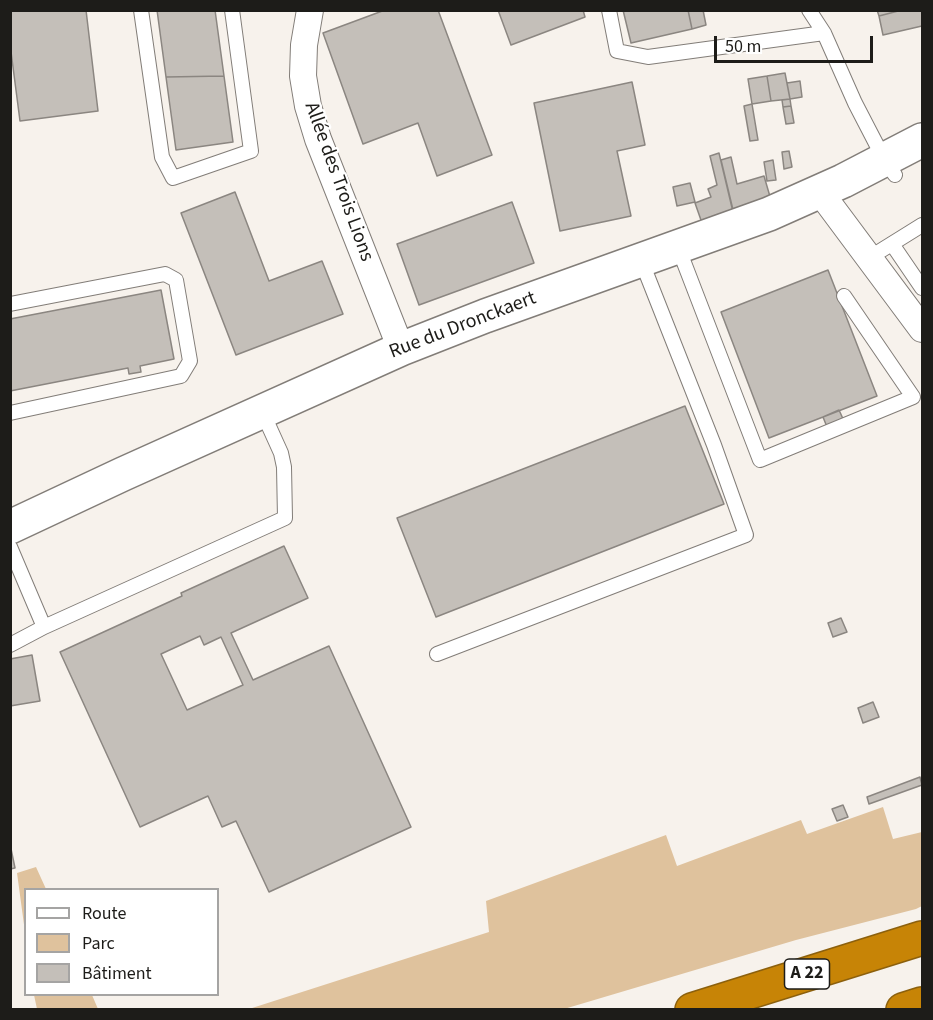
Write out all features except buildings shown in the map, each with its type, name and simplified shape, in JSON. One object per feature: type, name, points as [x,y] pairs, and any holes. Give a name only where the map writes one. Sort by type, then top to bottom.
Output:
[{"type":"highway","points":[[726,1000],[835,951],[922,923]]},
{"type":"highway","name":"A 22","points":[[692,1010],[922,938]]},
{"type":"highway","points":[[903,1010],[922,1004]]},
{"type":"main road","name":"Rue du Dronckaert","points":[[10,527],[267,420],[682,256],[769,214],[826,200],[900,165],[922,140]]},
{"type":"main road","name":"Rue du Dronckaert","points":[[10,547],[267,420],[401,349],[476,319],[644,270]]},
{"type":"street","name":"Allée des Trois Lions","points":[[310,10],[303,66],[308,106],[318,139],[401,349]]},
{"type":"street","points":[[826,200],[922,329]]},
{"type":"lane","points":[[141,10],[162,157],[173,178],[251,151],[232,10]]},
{"type":"lane","points":[[609,10],[617,51],[648,57],[824,33]]},
{"type":"lane","points":[[809,10],[824,33],[855,103],[900,165]]},
{"type":"lane","points":[[869,258],[922,225]]},
{"type":"lane","points":[[892,244],[922,288]]},
{"type":"lane","points":[[682,256],[760,460],[913,397],[844,296]]},
{"type":"lane","points":[[437,654],[746,535],[714,445],[644,270]]},
{"type":"lane","points":[[10,304],[165,274],[176,280],[190,361],[181,376],[10,413]]},
{"type":"lane","points":[[10,645],[44,627],[285,518],[284,466],[267,420]]},
{"type":"lane","points":[[10,547],[44,627]]},
{"type":"green space","points":[[883,807],[893,839],[922,832],[922,906],[916,909],[796,940],[564,1009],[249,1009],[489,932],[486,901],[666,835],[677,866],[801,820],[807,834]]},
{"type":"green space","points":[[36,867],[46,888],[24,888],[24,925],[17,873]]},
{"type":"green space","points":[[34,996],[92,996],[98,1009],[37,1009]]}]
